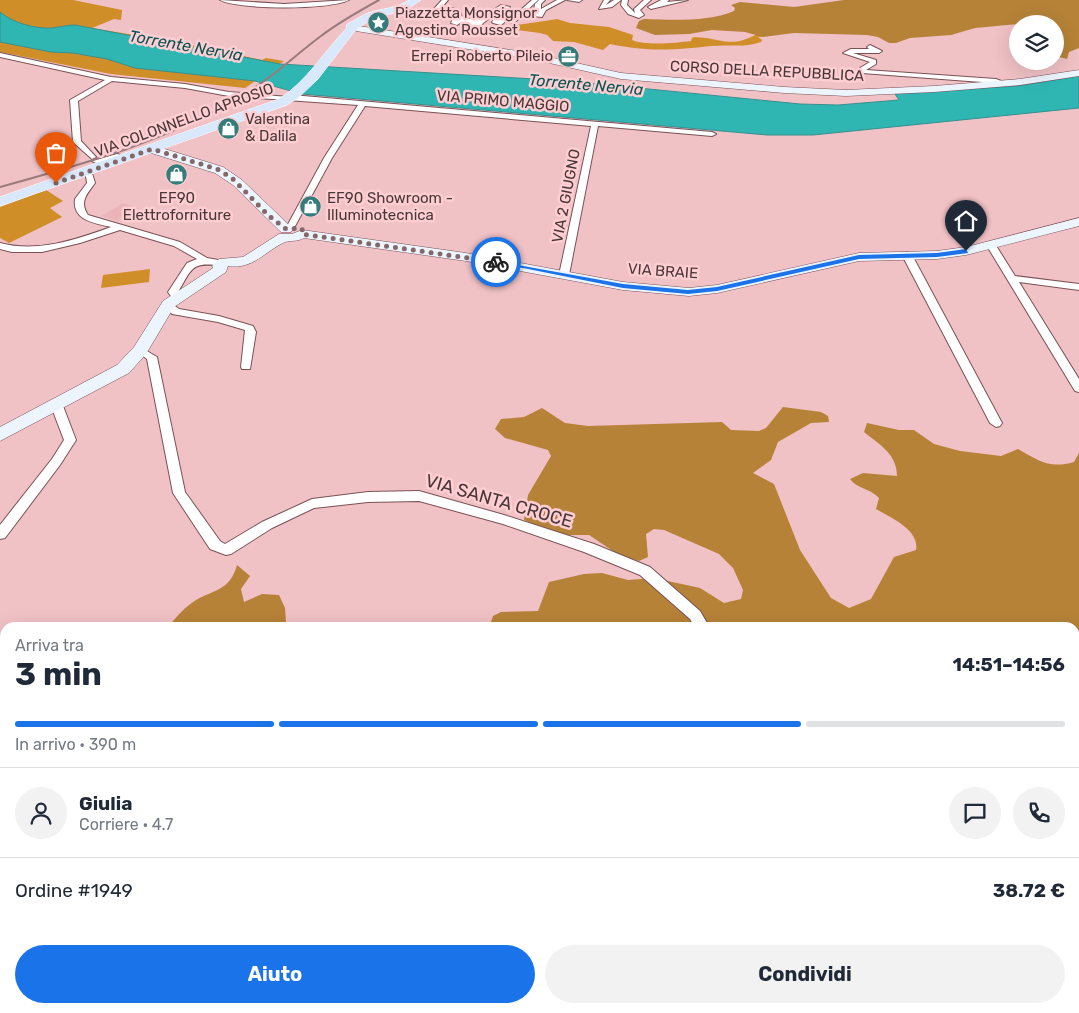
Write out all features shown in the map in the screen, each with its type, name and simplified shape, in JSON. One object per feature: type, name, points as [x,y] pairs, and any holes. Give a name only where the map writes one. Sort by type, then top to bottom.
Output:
[{"type":"main road","points":[[358,28],[366,18],[404,7],[416,0]]},
{"type":"main road","name":"VIA COLONNELLO APROSIO","points":[[0,202],[92,163],[128,158],[264,110],[291,97],[307,86],[343,38],[358,28]]},
{"type":"street","points":[[223,0],[277,5],[323,4],[346,0]]},
{"type":"street","points":[[445,0],[434,12],[442,9],[454,10],[458,14],[453,22],[457,23],[461,18],[466,18],[462,24],[464,25],[471,19],[476,19],[471,27],[473,29],[503,6],[507,7],[495,22],[501,23],[506,16],[515,10],[508,20],[512,22],[535,0]]},
{"type":"street","points":[[542,0],[538,4],[536,16],[540,16],[544,9],[562,0]]},
{"type":"street","points":[[570,0],[578,0]]},
{"type":"street","points":[[607,0],[600,8],[610,6],[618,0]]},
{"type":"street","points":[[625,0],[624,5],[630,13],[639,16],[641,15],[636,10],[648,0]]},
{"type":"street","points":[[666,0],[651,7],[684,0]]},
{"type":"street","name":"CORSO DELLA REPUBBLICA","points":[[358,28],[514,53],[638,78],[784,90],[854,93],[1005,84],[1079,73]]},
{"type":"street","points":[[870,47],[878,51],[846,53],[874,61],[874,63],[862,69],[864,72],[896,72],[996,81],[1005,84]]},
{"type":"street","name":"VIA PRIMO MAGGIO","points":[[0,55],[111,79],[185,86],[229,94],[364,102],[712,134]]},
{"type":"street","points":[[111,79],[74,100],[77,142],[92,163],[91,180],[78,204],[80,210],[85,216],[177,244],[204,260],[225,265]]},
{"type":"street","points":[[172,300],[225,265],[256,256],[291,232],[300,207],[364,102]]},
{"type":"street","name":"VIA 2 GIUGNO","points":[[564,275],[595,123]]},
{"type":"street","points":[[152,149],[217,169],[232,178],[269,216],[291,232]]},
{"type":"street","name":"VIA BRAIE","points":[[291,232],[466,257],[623,286],[688,292],[717,289],[859,257],[937,255],[992,246],[1079,222]]},
{"type":"street","points":[[2,250],[42,248],[91,238],[120,228]]},
{"type":"street","points":[[992,246],[1079,388]]},
{"type":"street","points":[[907,255],[996,423]]},
{"type":"street","points":[[0,435],[123,369],[140,350],[172,300],[174,292],[190,265],[204,260]]},
{"type":"street","points":[[1011,278],[1079,287]]},
{"type":"street","points":[[172,300],[176,312],[219,319],[249,328],[251,332],[246,367]]},
{"type":"street","name":"VIA SANTA CROCE","points":[[140,350],[152,357],[179,493],[215,545],[226,550],[267,525],[312,504],[368,497],[420,496],[523,526],[589,548],[645,571],[695,615],[699,622]]},
{"type":"street","points":[[0,534],[56,462],[70,440],[57,406]]},
{"type":"shaded area","points":[[0,0],[73,0],[122,10],[121,20],[114,19],[92,28],[182,43],[262,60],[266,58],[284,61],[245,88],[111,74],[0,52]]},
{"type":"shaded area","points":[[844,0],[1079,0],[1079,48],[1069,52],[1067,59],[1064,58],[1064,15],[1009,15],[1009,25],[975,28],[951,35],[910,38],[896,43],[889,43],[878,37],[867,35],[794,33],[763,37],[745,32],[712,30],[689,34],[655,35],[636,28],[639,21],[644,19],[690,20],[724,15],[734,11],[735,8],[731,5],[740,2],[794,7]]},
{"type":"shaded area","points":[[557,19],[570,23],[609,27],[633,35],[632,40],[645,43],[685,42],[691,41],[695,37],[733,42],[757,34],[763,37],[758,37],[762,40],[755,44],[661,50],[610,44],[603,50],[574,42],[553,41],[547,35],[540,33],[517,30],[496,32],[491,30],[493,28]]},
{"type":"shaded area","points":[[46,190],[63,201],[50,208],[62,217],[9,243],[0,238],[0,207]]},
{"type":"shaded area","points":[[123,203],[139,208],[117,221],[102,216]]},
{"type":"shaded area","points":[[150,269],[149,282],[101,288],[103,275]]},
{"type":"shaded area","points":[[783,407],[821,412],[828,416],[829,422],[811,423],[778,442],[771,460],[753,473],[774,484],[800,550],[831,598],[849,608],[871,599],[894,557],[916,550],[916,543],[909,530],[876,509],[879,498],[872,492],[856,485],[850,479],[863,473],[897,476],[891,456],[864,432],[867,423],[899,430],[914,430],[934,444],[960,451],[1001,456],[1018,449],[1045,463],[1058,465],[1074,462],[1079,453],[1079,622],[491,622],[493,616],[501,612],[538,611],[549,582],[584,574],[602,573],[628,580],[654,578],[700,588],[724,603],[741,599],[743,590],[733,568],[719,554],[664,530],[654,529],[646,534],[648,557],[639,561],[619,555],[589,535],[558,535],[524,520],[528,495],[551,456],[548,450],[505,438],[495,429],[501,419],[524,417],[542,408],[565,423],[588,426],[722,422],[731,430],[759,431],[766,428]]},
{"type":"shaded area","points":[[237,565],[250,576],[241,589],[244,602],[262,594],[279,595],[285,608],[286,622],[173,622],[188,605],[221,588],[234,573]]},
{"type":"water","name":"Torrente Nervia","points":[[0,12],[11,19],[32,26],[52,28],[75,25],[280,64],[568,81],[800,104],[838,105],[899,100],[895,94],[1018,86],[1079,76],[1079,108],[813,135],[767,135],[302,94],[255,81],[135,68],[107,59],[73,53],[51,52],[0,42]]},
{"type":"railway","points":[[0,187],[124,150],[155,139],[214,112],[273,75],[328,31],[379,0]]},
{"type":"way so far","points":[[56,183],[152,149],[217,169],[232,178],[269,216],[286,229],[296,227],[301,228],[302,234],[496,262]]},
{"type":"place","name":"Piazzetta Monsignor Agostino Rousset","points":[[379,22]]},
{"type":"place","name":"Errepi Roberto Pileio","points":[[569,56]]},
{"type":"place","name":"Valentina & Dalila","points":[[229,128]]},
{"type":"place","name":"EF90 Elettroforniture","points":[[177,175]]},
{"type":"place","name":"EF90 Showroom - Illuminotecnica","points":[[311,207]]},
{"type":"route","points":[[496,262],[623,286],[688,292],[717,289],[859,257],[937,255],[966,251]]}]
